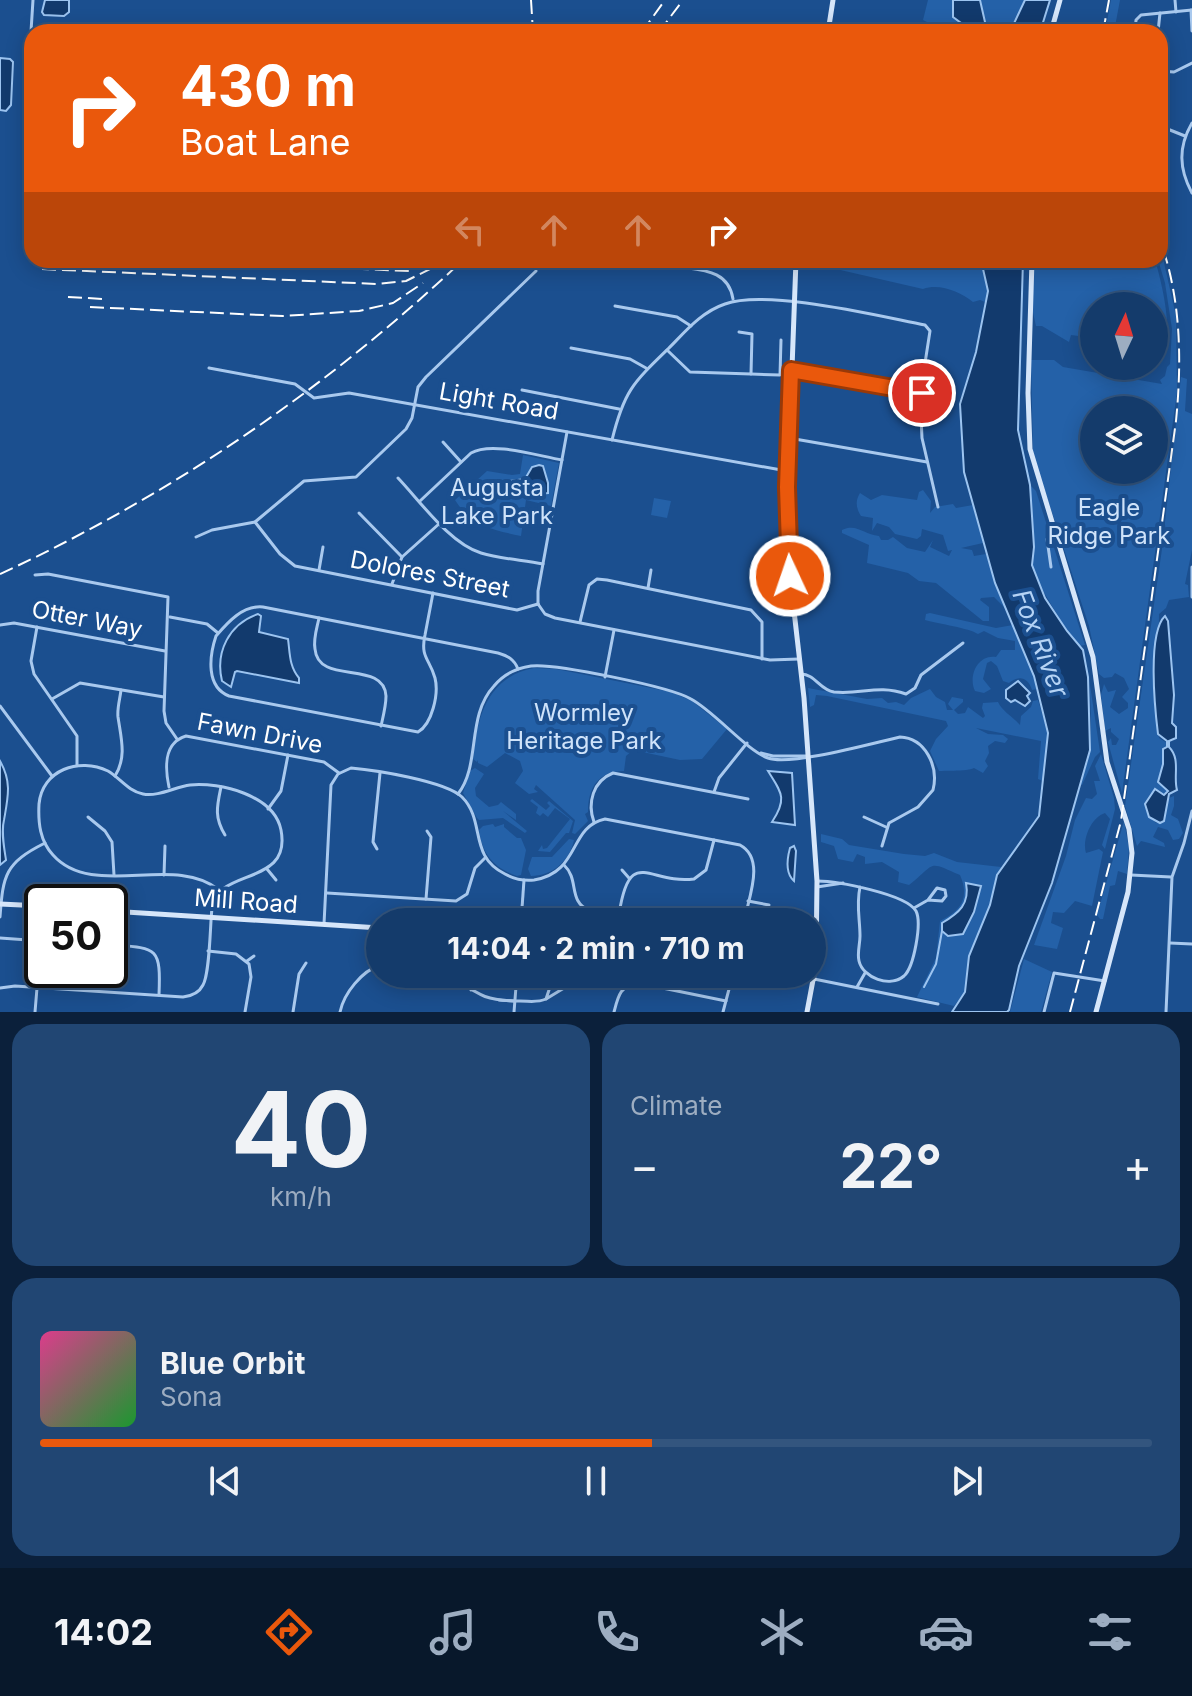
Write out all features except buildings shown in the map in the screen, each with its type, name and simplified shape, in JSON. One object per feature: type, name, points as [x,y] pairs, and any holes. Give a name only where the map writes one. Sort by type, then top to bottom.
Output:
[{"type":"street","points":[[31,24],[33,0]]},
{"type":"street","points":[[829,24],[833,0]]},
{"type":"street","points":[[1053,24],[1060,0]]},
{"type":"street","points":[[1175,0],[1176,12]]},
{"type":"street","points":[[1136,24],[1138,16],[1191,10],[1192,31]]},
{"type":"street","points":[[1159,24],[1160,13]]},
{"type":"street","points":[[1168,72],[1190,64],[1192,71]]},
{"type":"street","points":[[1192,123],[1185,136],[1181,164],[1192,193]]},
{"type":"street","points":[[1168,129],[1185,136]]},
{"type":"street","points":[[690,268],[721,275],[731,289],[733,301]]},
{"type":"street","points":[[796,268],[787,471],[788,555],[808,756],[816,908]]},
{"type":"street","points":[[1032,268],[1028,434],[1035,467],[1093,657],[1107,762],[1124,811],[1132,853],[1131,875],[1096,1012]]},
{"type":"street","points":[[196,537],[212,530],[255,522],[304,481],[356,477],[406,429],[418,387],[426,377],[536,271]]},
{"type":"street","points":[[612,440],[619,409],[631,385],[710,310],[733,301],[794,302],[925,325],[930,328],[922,393],[922,438],[938,507]]},
{"type":"street","points":[[615,306],[677,317],[691,326]]},
{"type":"street","points":[[739,332],[752,334],[751,374]]},
{"type":"street","points":[[667,350],[690,372],[780,375],[781,340]]},
{"type":"street","points":[[571,348],[630,359],[646,368]]},
{"type":"street","name":"Light Road","points":[[209,368],[295,384],[314,398],[349,393],[787,471]]},
{"type":"street","points":[[791,370],[922,393]]},
{"type":"street","points":[[522,390],[619,409]]},
{"type":"street","points":[[538,604],[567,432]]},
{"type":"street","points":[[789,438],[927,463]]},
{"type":"street","points":[[443,442],[461,462]]},
{"type":"street","points":[[420,501],[476,450],[487,447],[562,460]]},
{"type":"street","points":[[398,478],[460,542],[480,553],[543,564]]},
{"type":"street","points":[[359,513],[402,557]]},
{"type":"street","name":"Dolores Street","points":[[255,522],[289,562],[319,570],[517,610],[538,604],[550,616],[762,659],[799,659]]},
{"type":"street","points":[[392,584],[402,557],[440,522]]},
{"type":"street","points":[[1051,567],[1047,539],[1056,533]]},
{"type":"street","points":[[319,570],[323,547]]},
{"type":"street","points":[[1192,567],[1192,597]]},
{"type":"street","points":[[648,588],[651,570]]},
{"type":"street","points":[[35,575],[48,574],[168,597],[165,719],[177,739]]},
{"type":"street","points":[[580,622],[591,578],[648,588],[751,610],[762,622],[762,659]]},
{"type":"street","points":[[433,593],[425,639],[424,658],[434,675],[436,688],[424,732],[412,733],[229,696],[214,690],[214,643],[218,633],[251,606],[320,618],[425,639],[504,655],[512,659],[518,669]]},
{"type":"street","points":[[169,617],[207,624],[218,633]]},
{"type":"street","points":[[320,618],[314,646],[317,659],[328,667],[379,681],[386,697],[381,726]]},
{"type":"street","name":"Otter Way","points":[[0,625],[14,623],[167,651]]},
{"type":"street","points":[[37,627],[32,667],[77,736],[77,766]]},
{"type":"street","points":[[605,677],[614,629]]},
{"type":"street","points":[[801,674],[808,674],[832,692],[879,688],[906,694],[915,688],[921,675],[963,643]]},
{"type":"street","points":[[458,794],[465,783],[481,707],[493,686],[518,669],[545,665],[688,697],[759,752],[778,760],[804,759],[900,737],[919,742],[933,767],[933,790],[918,807],[886,827],[882,846]]},
{"type":"street","points":[[52,699],[80,683],[164,697]]},
{"type":"street","points":[[115,776],[122,755],[118,715],[121,690]]},
{"type":"street","points":[[0,706],[52,776]]},
{"type":"street","name":"Fawn Drive","points":[[170,789],[168,752],[177,739],[191,736],[324,762],[339,773]]},
{"type":"street","points":[[714,792],[719,778],[747,743]]},
{"type":"street","points":[[268,809],[279,795],[288,755]]},
{"type":"street","points":[[35,1012],[37,988],[183,997],[196,993],[205,982],[213,901],[219,890],[267,869],[277,856],[282,837],[279,824],[268,809],[249,796],[221,787],[200,785],[142,794],[98,768],[77,766],[52,776],[43,786],[39,800],[39,822],[45,843],[59,861],[85,873],[196,877],[219,890]]},
{"type":"street","points":[[324,924],[330,787],[339,773],[353,768],[444,786],[458,794],[471,810],[477,840],[485,858],[506,875],[524,880],[546,876],[564,865],[581,833],[594,822],[611,819],[740,845],[751,854],[754,865],[747,908]]},
{"type":"street","points":[[377,849],[373,842],[380,773]]},
{"type":"street","points":[[594,822],[591,808],[594,790],[603,778],[613,773],[748,799]]},
{"type":"street","points":[[221,787],[216,820],[225,835]]},
{"type":"street","points":[[1166,1012],[1172,877],[1192,811]]},
{"type":"street","points":[[88,817],[105,831],[112,842],[114,875]]},
{"type":"street","points":[[864,817],[886,827]]},
{"type":"street","points":[[426,899],[431,837],[427,831]]},
{"type":"street","points":[[620,908],[623,888],[629,878],[642,873],[685,880],[699,877],[708,865],[714,840]]},
{"type":"street","points":[[0,917],[3,883],[11,865],[45,843]]},
{"type":"street","points":[[164,875],[165,846]]},
{"type":"street","points":[[751,854],[757,850]]},
{"type":"street","points":[[326,892],[451,901],[467,894],[475,868],[485,858]]},
{"type":"street","points":[[564,865],[573,876],[577,903],[585,908]]},
{"type":"street","points":[[267,869],[276,880]]},
{"type":"street","points":[[622,870],[629,878]]},
{"type":"street","points":[[1131,875],[1172,877]]},
{"type":"street","points":[[699,877],[703,881]]},
{"type":"street","points":[[522,908],[524,880]]},
{"type":"street","points":[[817,884],[843,883],[860,887],[904,900],[914,908],[918,930],[912,963],[906,974],[896,980],[887,981],[865,973],[858,959],[857,903],[860,887]]},
{"type":"street","points":[[914,908],[928,900],[937,888],[945,890],[946,896],[942,901],[928,900]]},
{"type":"street","points":[[467,894],[472,899]]},
{"type":"street","points":[[748,901],[769,905]]},
{"type":"street","points":[[572,907],[577,903]]},
{"type":"street","points":[[0,904],[24,905]]},
{"type":"street","name":"Mill Road","points":[[128,912],[366,927]]},
{"type":"street","points":[[0,938],[24,940]]},
{"type":"street","points":[[1170,943],[1192,944]]},
{"type":"street","points":[[128,947],[144,948],[155,954],[160,965],[159,995]]},
{"type":"street","points":[[155,954],[161,949]]},
{"type":"street","points":[[208,951],[236,954],[247,961],[252,974],[245,1012]]},
{"type":"street","points":[[247,961],[254,956]]},
{"type":"street","points":[[293,1012],[299,974],[306,963]]},
{"type":"street","points":[[340,1012],[344,997],[366,972],[361,967]]},
{"type":"street","points":[[857,989],[865,973]]},
{"type":"street","points":[[1044,1012],[1054,973],[1105,981]]},
{"type":"street","points":[[468,988],[483,998],[511,1003],[536,1002],[546,999],[571,986],[573,978],[554,976],[546,999]]},
{"type":"street","points":[[826,982],[938,1004]]},
{"type":"street","points":[[0,988],[24,987]]},
{"type":"street","points":[[514,1012],[516,988]]},
{"type":"street","points":[[614,1012],[625,988]]},
{"type":"street","points":[[663,988],[726,1001]]},
{"type":"street","points":[[723,1012],[729,988]]},
{"type":"street","points":[[807,1012],[812,988]]},
{"type":"street","points":[[196,993],[199,999]]},
{"type":"green space","points":[[928,0],[953,0],[954,17],[962,24],[931,24],[923,20]]},
{"type":"green space","points":[[980,0],[1025,0],[1014,24],[985,22]]},
{"type":"green space","points":[[1111,0],[1120,0],[1116,24],[1106,24]]},
{"type":"green space","points":[[983,268],[988,291],[985,302],[973,302],[943,288],[923,289],[836,269]]},
{"type":"green space","points":[[1034,268],[1157,268],[1163,292],[1080,292],[1080,336],[1071,335],[1069,342],[1042,326],[1036,326],[1032,308]]},
{"type":"green space","name":"Eagle Ridge Park","points":[[1160,268],[1165,268],[1176,316],[1177,392],[1168,458],[1168,396],[1080,396],[1080,484],[1164,484],[1122,793],[1108,742],[1111,738],[1112,745],[1116,745],[1119,739],[1111,728],[1105,731],[1101,695],[1104,684],[1108,692],[1116,690],[1110,707],[1119,714],[1128,708],[1122,697],[1129,689],[1124,678],[1115,673],[1112,677],[1104,678],[1099,674],[1089,626],[1033,454],[1031,360],[1054,360],[1063,367],[1080,370],[1080,380],[1139,380],[1162,384],[1160,380],[1168,380],[1172,329]]},
{"type":"green space","points":[[1181,377],[1187,379],[1185,411],[1192,414],[1192,550],[1185,584],[1188,585],[1189,597],[1169,600],[1159,614],[1155,707],[1159,738],[1167,743],[1167,747],[1163,749],[1158,782],[1168,791],[1165,795],[1159,790],[1151,793],[1145,802],[1147,813],[1156,823],[1164,821],[1169,798],[1174,796],[1171,815],[1178,819],[1183,833],[1179,839],[1173,840],[1168,830],[1158,827],[1153,837],[1164,843],[1165,847],[1141,841],[1137,846],[1125,806],[1162,549]]},
{"type":"green space","name":"Augusta Lake Park","points":[[523,455],[559,463],[551,506],[526,500],[521,536],[492,529],[461,509],[455,500],[487,471],[520,474]]},
{"type":"green space","points":[[1030,485],[1036,491],[1085,645],[1079,646],[1067,631],[1037,581],[1032,565],[1034,547]]},
{"type":"green space","points":[[923,490],[931,501],[930,513],[935,507],[973,505],[983,543],[961,548],[972,550],[974,556],[986,554],[1006,609],[994,597],[981,598],[989,607],[989,621],[983,621],[936,583],[919,581],[908,573],[867,563],[869,545],[842,533],[847,528],[879,536],[881,540],[893,537],[907,548],[925,552],[933,540],[930,547],[949,556],[952,550],[948,551],[943,535],[922,529],[917,539],[895,534],[889,527],[877,523],[872,531],[873,518],[861,516],[857,507],[860,493],[871,500],[882,495],[917,500],[919,492]]},
{"type":"green space","points":[[654,498],[671,501],[667,518],[651,515]]},
{"type":"green space","points":[[926,614],[996,628],[1013,625],[1037,689],[1032,690],[1023,679],[1009,683],[1003,681],[997,666],[991,661],[987,663],[983,679],[991,689],[984,693],[975,691],[973,679],[979,663],[996,657],[1001,650],[1015,650],[1015,641],[984,631],[978,634],[925,620]]},
{"type":"green space","name":"Wormley Heritage Park","points":[[534,668],[556,669],[671,692],[692,701],[727,729],[702,759],[680,760],[633,750],[626,756],[624,771],[607,774],[596,782],[585,814],[588,821],[575,834],[572,833],[575,820],[536,785],[534,789],[538,792],[529,794],[515,783],[523,771],[520,761],[505,753],[487,767],[473,759],[478,728],[487,701],[505,680]]},
{"type":"green space","points":[[1090,685],[1100,752],[1082,785],[1079,784],[1090,748]]},
{"type":"green space","points":[[808,688],[867,699],[882,698],[888,703],[904,705],[930,689],[945,702],[947,710],[953,710],[948,704],[952,697],[963,699],[954,710],[958,714],[965,713],[968,707],[983,718],[983,703],[998,702],[1020,725],[1021,716],[1033,701],[1038,700],[1048,733],[1045,782],[1038,779],[1041,741],[976,728],[1008,739],[1005,743],[995,741],[988,746],[985,761],[988,766],[983,773],[974,768],[939,771],[930,751],[948,726],[946,721],[827,696],[816,695],[814,705],[810,707]]},
{"type":"green space","points":[[1101,754],[1115,809],[1105,849],[1102,845],[1110,819],[1105,813],[1095,820],[1086,836],[1086,853],[1099,849],[1103,852],[1092,906],[1075,901],[1064,913],[1053,912],[1051,923],[1063,928],[1057,949],[1034,945],[1066,856],[1075,820],[1086,798],[1092,799],[1097,794],[1094,781],[1100,781],[1095,766]]},
{"type":"green space","points":[[475,768],[484,774],[475,788],[476,796],[489,807],[501,802],[516,814],[516,820],[503,811],[527,831],[525,833],[503,818],[477,818],[463,793],[470,771]]},
{"type":"green space","points":[[532,799],[546,810],[550,806],[549,801],[573,821],[569,833],[550,852],[538,851],[542,845],[543,849],[547,848],[570,819],[555,808],[548,817],[543,813],[540,816],[536,813],[538,807],[530,801]]},
{"type":"green space","points":[[1124,821],[1129,848],[1127,874],[1118,871],[1115,885],[1110,886],[1103,919],[1100,919],[1097,915]]},
{"type":"green space","points":[[493,824],[495,827],[504,824],[517,838],[521,838],[526,850],[521,875],[502,869],[486,853],[479,830]]},
{"type":"green space","points":[[821,834],[842,839],[849,845],[925,856],[934,853],[957,862],[1001,867],[990,905],[969,956],[965,992],[954,1006],[917,997],[936,958],[940,921],[962,903],[964,890],[960,875],[932,866],[909,885],[898,882],[899,872],[882,862],[865,864],[865,857],[857,854],[853,862],[838,859],[834,846],[821,842]]},
{"type":"green space","points":[[569,839],[574,840],[572,848],[559,866],[531,876],[528,869],[532,857],[552,857]]},
{"type":"green space","points":[[1024,959],[1052,972],[1041,1012],[1010,1012]]},
{"type":"water","points":[[45,0],[69,0],[69,12],[64,16],[44,15]]},
{"type":"water","points":[[953,0],[980,0],[986,24],[962,24],[953,17]]},
{"type":"water","points":[[1025,0],[1050,0],[1042,24],[1014,24]]},
{"type":"water","points":[[0,58],[13,62],[11,105],[6,111],[0,110]]},
{"type":"water","name":"Fox River","points":[[983,268],[1023,268],[1018,430],[1030,485],[1034,547],[1032,565],[1045,598],[1083,650],[1088,677],[1090,750],[1052,883],[1019,966],[1009,1010],[952,1012],[965,992],[969,956],[990,905],[997,875],[1039,816],[1048,733],[1034,676],[995,583],[964,472],[960,404],[976,352],[988,291]]},
{"type":"water","points":[[543,466],[548,493],[537,494],[519,484],[492,498],[485,496],[487,484],[525,479],[532,467]]},
{"type":"water","points":[[258,614],[261,616],[259,632],[288,639],[299,683],[237,671],[231,687],[222,681],[220,670],[226,640],[239,625]]},
{"type":"water","points":[[1165,616],[1168,621],[1174,695],[1172,723],[1176,727],[1176,738],[1169,741],[1169,747],[1176,762],[1177,790],[1169,794],[1164,821],[1160,823],[1149,817],[1145,804],[1155,789],[1164,795],[1168,791],[1158,782],[1167,741],[1158,734],[1154,672],[1156,638]]},
{"type":"water","points":[[1018,681],[1030,693],[1027,696],[1030,701],[1025,706],[1006,698],[1006,690]]},
{"type":"water","points":[[0,761],[8,790],[3,829],[6,860],[0,865]]},
{"type":"water","points":[[768,771],[792,773],[795,825],[772,822],[780,807],[781,795]]},
{"type":"water","points":[[794,846],[794,881],[789,874],[788,857],[790,848]]},
{"type":"water","points":[[966,883],[981,886],[974,912],[963,934],[948,936],[942,931],[942,923],[965,902]]},
{"type":"waterway","points":[[924,987],[936,964],[942,931]]},
{"type":"railway","points":[[531,0],[532,24]]},
{"type":"railway","points":[[648,24],[665,0]]},
{"type":"railway","points":[[665,24],[683,0]]},
{"type":"railway","points":[[1104,24],[1109,0]]},
{"type":"railway","points":[[1070,1012],[1121,821],[1176,421],[1178,329],[1168,266]]},
{"type":"railway","points":[[335,268],[410,271]]},
{"type":"railway","points":[[42,269],[377,284],[406,281],[432,268]]},
{"type":"railway","points":[[0,574],[125,510],[244,436],[357,352],[454,268]]},
{"type":"railway","points":[[90,307],[283,316],[359,311],[393,303],[423,283]]},
{"type":"railway","points":[[68,297],[104,299]]},
{"type":"route","points":[[790,576],[787,487],[791,370],[922,393]]}]
